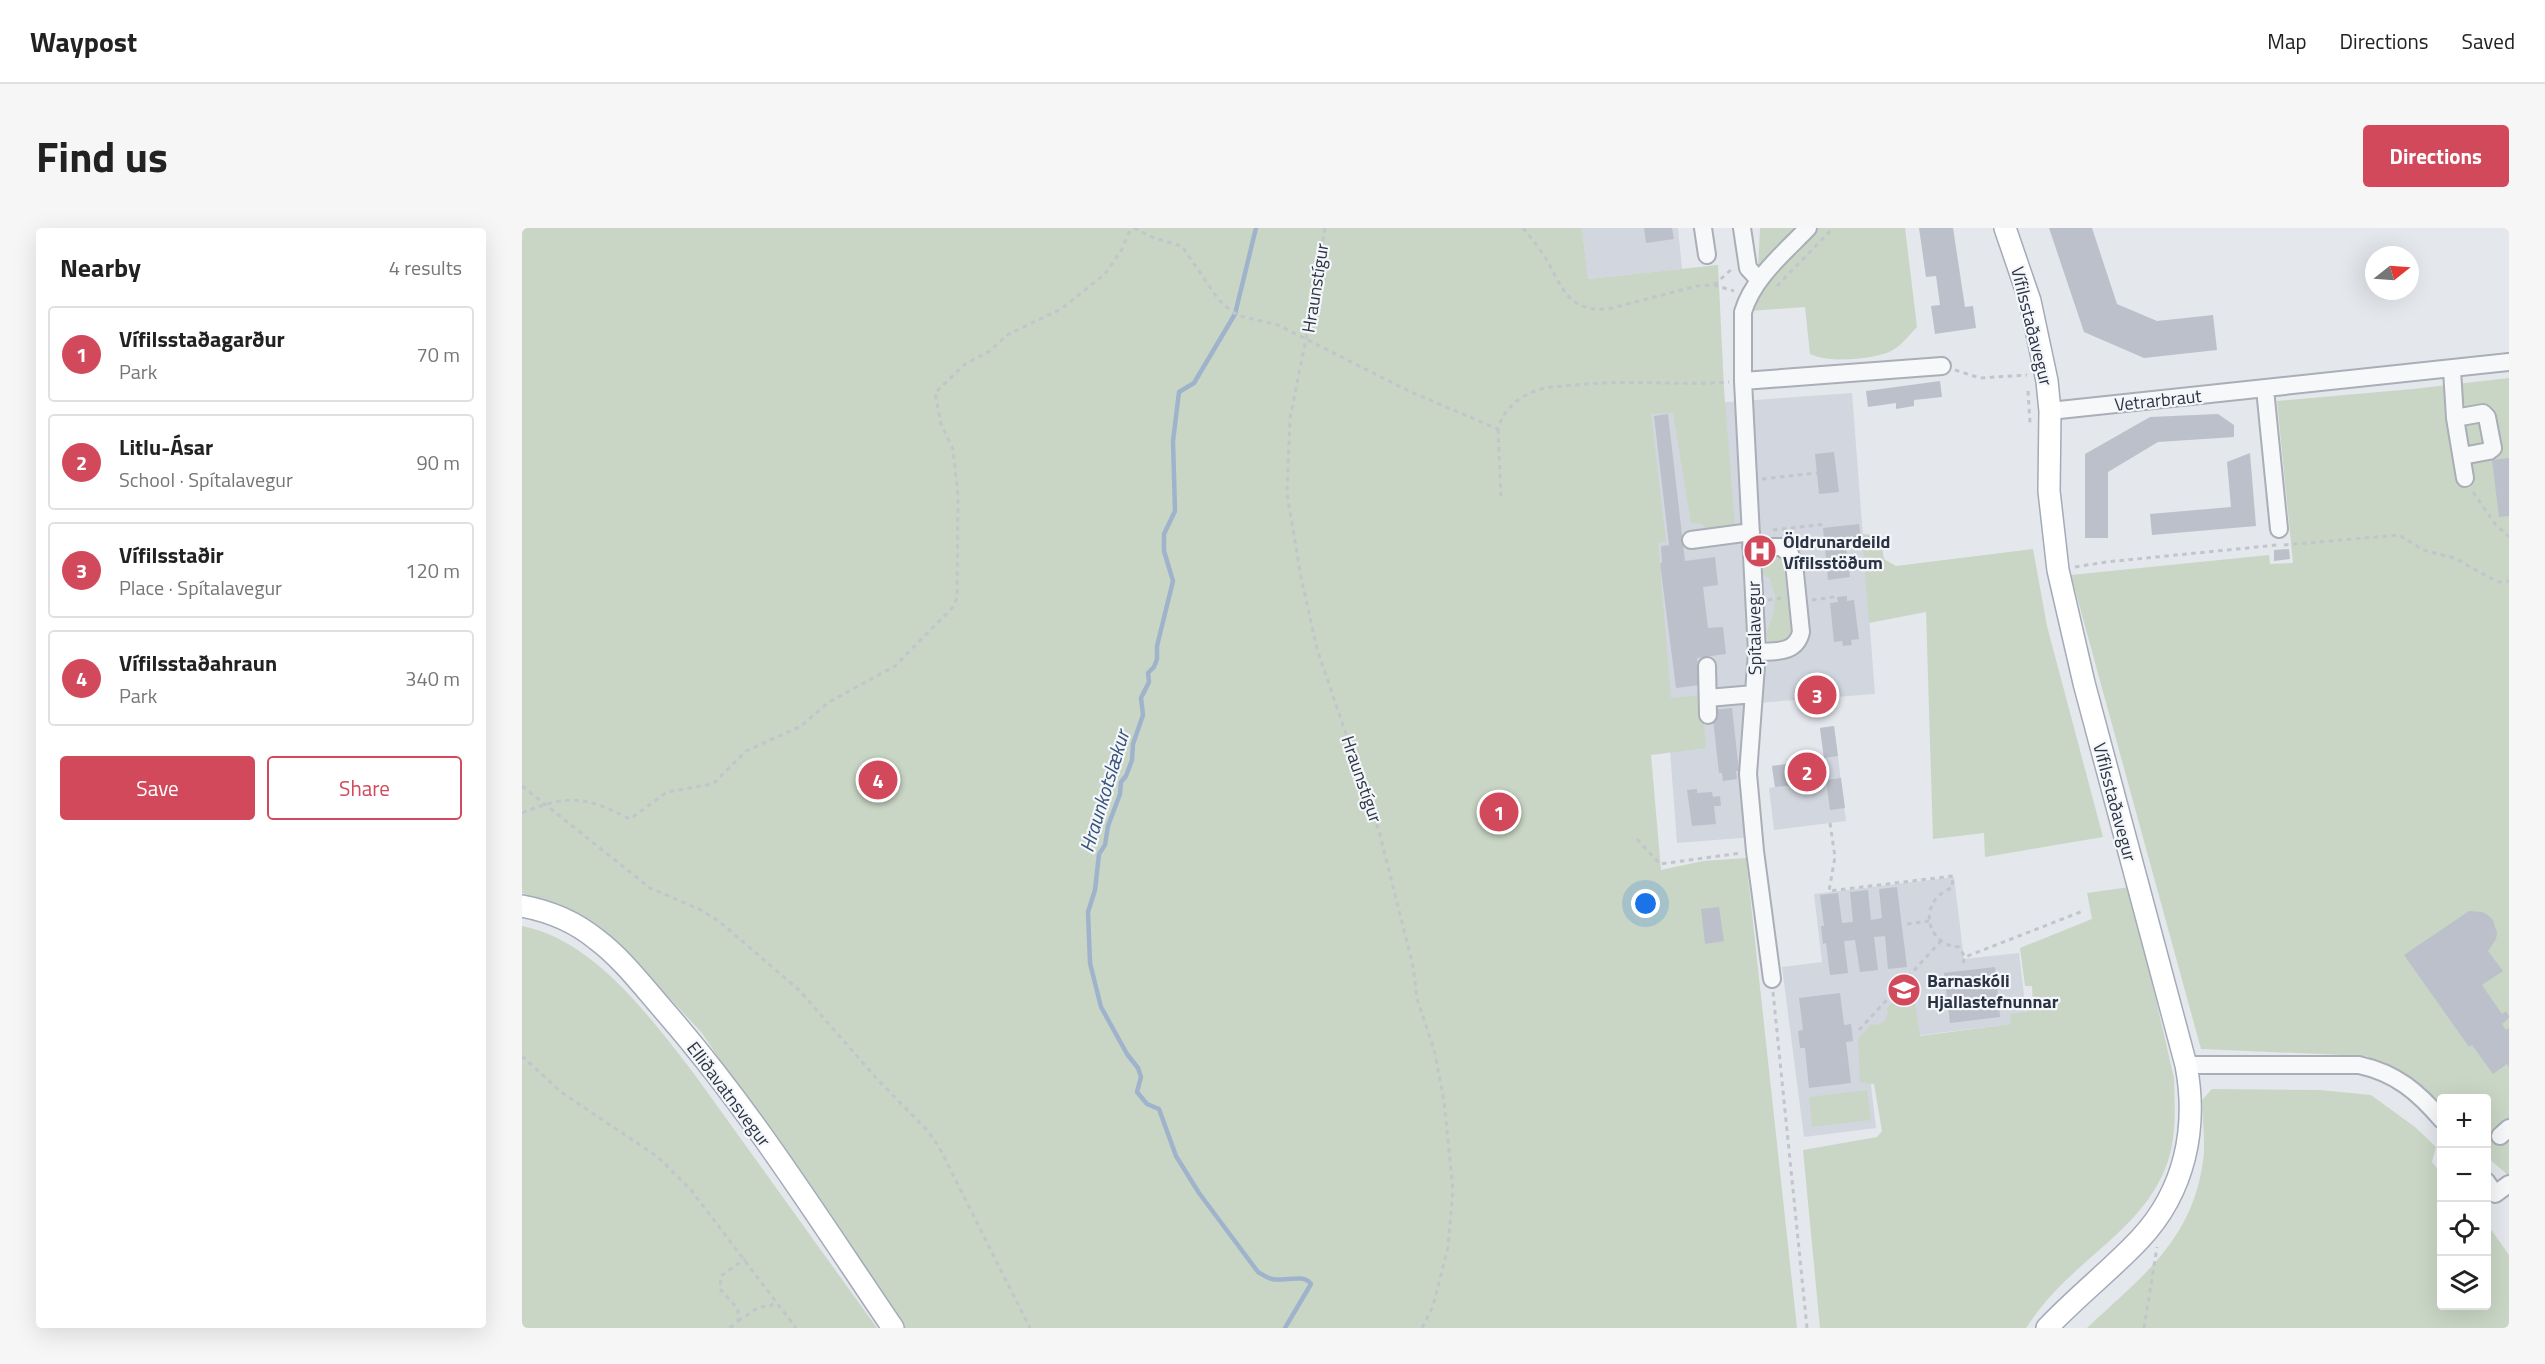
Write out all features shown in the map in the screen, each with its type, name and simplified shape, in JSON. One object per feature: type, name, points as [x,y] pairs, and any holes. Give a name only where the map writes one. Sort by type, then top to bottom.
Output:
[{"type":"main road","name":"Vífilsstaðavegur","points":[[2005,228],[2030,301],[2047,381],[2050,411],[2049,491],[2058,570],[2087,693],[2186,1065],[2191,1105],[2188,1146],[2176,1184],[2150,1228],[2048,1328]]},
{"type":"main road","name":"Elliðavatnsvegur","points":[[522,906],[550,913],[579,926],[598,940],[646,990],[711,1066],[893,1328]]},
{"type":"street","points":[[1703,228],[1707,255]]},
{"type":"street","points":[[1742,228],[1748,268],[1759,280]]},
{"type":"street","name":"Spítalavegur","points":[[1772,979],[1755,851],[1748,774],[1757,652],[1743,381],[1743,312],[1759,280],[1808,228]]},
{"type":"street","name":"Vetrarbraut","points":[[2050,411],[2452,370],[2509,362]]},
{"type":"street","points":[[1743,381],[1942,366]]},
{"type":"street","points":[[2452,370],[2456,418],[2466,478]]},
{"type":"street","points":[[2265,389],[2279,529]]},
{"type":"street","points":[[2456,418],[2483,413],[2487,417],[2493,448],[2489,452],[2462,456]]},
{"type":"street","points":[[1691,540],[1751,540],[1786,550],[1794,563],[1801,632],[1798,642],[1784,651],[1757,652]]},
{"type":"street","points":[[1707,666],[1708,715]]},
{"type":"street","points":[[1708,698],[1754,694]]},
{"type":"street","points":[[2186,1065],[2359,1065],[2381,1070],[2405,1084],[2437,1114]]},
{"type":"street","points":[[2491,1188],[2495,1194],[2509,1184]]},
{"type":"path","points":[[522,813],[545,804],[572,799],[601,804],[630,819],[667,792],[713,784],[746,751],[801,726],[830,702],[895,666],[953,607],[957,598],[957,484],[953,449],[941,424],[935,393],[965,364],[990,351],[1007,335],[1061,309],[1105,274],[1121,251],[1132,228],[1154,238],[1182,246],[1218,299],[1240,316],[1278,325],[1411,392],[1498,429]]},
{"type":"path","name":"Hraunstígur","points":[[1325,228],[1290,418],[1287,494],[1301,577],[1317,649],[1380,831],[1413,966],[1417,999],[1434,1048],[1444,1101],[1453,1190],[1448,1247],[1433,1306],[1422,1328]]},
{"type":"path","points":[[1523,228],[1547,260],[1563,290],[1581,307],[1594,310],[1608,309],[1697,286],[1714,285],[1750,296]]},
{"type":"path","points":[[1776,287],[1833,228]]},
{"type":"path","points":[[1942,366],[1980,378],[2027,375]]},
{"type":"path","points":[[1501,497],[1498,429],[1501,416],[1524,396],[1543,388],[1601,382],[1743,381]]},
{"type":"path","points":[[1748,480],[1817,473]]},
{"type":"path","points":[[2466,478],[2470,489],[2495,524],[2509,537]]},
{"type":"path","points":[[1751,540],[1826,524]]},
{"type":"path","points":[[2058,570],[2106,562],[2393,534],[2399,535],[2423,550],[2454,558],[2498,582],[2509,581]]},
{"type":"path","points":[[1754,602],[1834,597]]},
{"type":"path","points":[[522,786],[650,888],[701,910],[720,922],[799,990],[878,1080],[928,1131],[939,1147],[1030,1328]]},
{"type":"path","points":[[1830,823],[1835,857],[1829,891],[1953,876],[1952,888],[1935,898],[1930,909],[1929,921],[1933,932],[1941,941],[1959,947],[1965,957],[1963,963]]},
{"type":"path","points":[[1637,839],[1660,864],[1755,851]]},
{"type":"path","points":[[1965,957],[2083,911]]},
{"type":"path","points":[[1907,924],[1929,921]]},
{"type":"path","points":[[1859,1030],[1941,941]]},
{"type":"path","points":[[1772,979],[1807,1328]]},
{"type":"path","points":[[522,1056],[561,1092],[658,1157],[691,1190],[796,1328]]},
{"type":"path","points":[[2144,1328],[2158,1245],[2150,1228]]},
{"type":"path","points":[[738,1321],[738,1309],[720,1289],[721,1276],[745,1259]]},
{"type":"path","points":[[730,1328],[759,1307],[770,1306],[777,1301]]},
{"type":"shaded area","points":[[1582,228],[1678,228],[1682,269],[1588,279]]},
{"type":"shaded area","name":"Öldrunardeild Vífilsstöðum","points":[[1852,393],[1875,694],[1743,704],[1753,837],[1677,843],[1644,408]]},
{"type":"shaded area","points":[[1834,726],[1846,821],[1774,830],[1769,788],[1775,787],[1772,766],[1824,758],[1820,728]]},
{"type":"shaded area","name":"Barnaskóli Hjallastefnunnar","points":[[1954,877],[1964,959],[2019,953],[2026,1012],[2011,1024],[1866,1042],[1876,1128],[1804,1137],[1782,967],[1822,962],[1814,894]]},
{"type":"green space","points":[[522,228],[1582,228],[1588,279],[1718,265],[1724,389],[1735,526],[1708,531],[1702,524],[1691,523],[1673,413],[1651,414],[1666,542],[1658,543],[1671,698],[1701,695],[1706,748],[1651,755],[1661,870],[1703,861],[1746,858],[1797,1328],[899,1328],[702,1033],[644,971],[567,910],[522,893]]},
{"type":"green space","points":[[1760,228],[1799,228],[1758,269]]},
{"type":"green space","points":[[1817,228],[1905,228],[1917,327],[1893,350],[1860,359],[1818,357],[1810,354],[1805,307],[1750,311],[1765,285]]},
{"type":"green space","points":[[2509,378],[2509,1176],[2491,1160],[2491,1094],[2437,1094],[2437,1116],[2367,1056],[2201,1049],[2071,575],[2269,555],[2270,564],[2293,563],[2277,401]]},
{"type":"green space","points":[[1862,534],[1880,536],[1884,559],[1896,566],[2033,549],[2047,626],[2103,837],[1985,857],[1984,833],[1933,839],[1926,612],[1869,623]]},
{"type":"green space","points":[[1768,555],[1779,557],[1783,561],[1791,632],[1786,642],[1779,644],[1771,642],[1766,634],[1774,612],[1775,595],[1770,579],[1761,573],[1760,562]]},
{"type":"green space","points":[[2130,887],[2174,1078],[2172,1147],[2165,1169],[2146,1202],[2121,1230],[2059,1287],[2026,1328],[1820,1328],[1803,1150],[1877,1137],[1882,1131],[1874,1084],[1860,1083],[1858,1039],[1871,1024],[1882,1023],[1886,1019],[1887,1008],[1912,983],[1920,1036],[2011,1024],[2010,1014],[2026,1012],[2033,1003],[2032,986],[2025,986],[2020,948],[2092,919],[2087,893]]},
{"type":"green space","points":[[522,926],[548,934],[573,947],[618,983],[638,1005],[692,1071],[877,1328],[522,1328]]},
{"type":"green space","points":[[2212,1089],[2320,1090],[2371,1095],[2415,1127],[2436,1147],[2432,1162],[2437,1168],[2437,1310],[2491,1310],[2491,1230],[2509,1255],[2509,1328],[2087,1328],[2162,1255],[2188,1214],[2197,1189],[2204,1154],[2202,1100]]},
{"type":"green space","points":[[1867,1090],[1871,1120],[1812,1127],[1809,1097]]},
{"type":"building","points":[[1644,228],[1672,228],[1674,239],[1646,243]]},
{"type":"building","points":[[1919,228],[1953,228],[1965,307],[1973,306],[1976,328],[1935,334],[1931,306],[1940,305],[1936,276],[1926,277]]},
{"type":"building","points":[[2049,228],[2092,228],[2117,304],[2157,321],[2213,315],[2217,350],[2144,358],[2084,332]]},
{"type":"building","points":[[1940,381],[1942,397],[1914,400],[1914,406],[1896,409],[1896,403],[1868,407],[1866,391]]},
{"type":"building","points":[[1668,414],[1685,561],[1715,557],[1718,585],[1703,587],[1708,628],[1723,627],[1726,654],[1697,658],[1700,685],[1676,688],[1660,563],[1662,563],[1661,546],[1669,545],[1654,416]]},
{"type":"building","points":[[2218,414],[2234,425],[2234,437],[2158,442],[2108,472],[2108,538],[2085,538],[2085,454],[2150,417]]},
{"type":"building","points":[[1834,452],[1839,492],[1819,494],[1815,454]]},
{"type":"building","points":[[2250,453],[2256,526],[2152,535],[2150,514],[2231,507],[2227,462]]},
{"type":"building","points":[[2509,458],[2509,516],[2499,517],[2492,460]]},
{"type":"building","points":[[1859,524],[1861,538],[1845,539],[1850,577],[1828,580],[1823,528]]},
{"type":"building","points":[[2289,549],[2290,559],[2274,561],[2274,550]]},
{"type":"building","points":[[1847,596],[1847,601],[1854,600],[1859,639],[1851,640],[1852,645],[1843,646],[1842,641],[1834,642],[1830,603],[1838,602],[1837,597]]},
{"type":"building","points":[[1732,708],[1739,771],[1736,771],[1737,779],[1723,781],[1722,773],[1719,773],[1712,710]]},
{"type":"building","points":[[1834,726],[1838,756],[1824,758],[1820,728]]},
{"type":"building","points":[[1815,761],[1817,783],[1775,787],[1772,766]]},
{"type":"building","points":[[1841,778],[1845,808],[1830,810],[1826,780]]},
{"type":"building","points":[[1697,789],[1697,793],[1712,792],[1713,797],[1720,796],[1721,806],[1714,806],[1716,824],[1692,826],[1687,790]]},
{"type":"building","points":[[1897,887],[1907,967],[1888,969],[1885,936],[1874,937],[1878,970],[1860,972],[1855,940],[1844,941],[1848,973],[1830,975],[1826,943],[1823,944],[1821,926],[1824,926],[1820,895],[1838,893],[1842,923],[1853,922],[1850,892],[1868,890],[1871,920],[1882,918],[1879,889]]},
{"type":"building","points":[[1719,907],[1724,941],[1705,944],[1701,909]]},
{"type":"building","points":[[2469,911],[2482,912],[2493,920],[2497,933],[2488,951],[2503,971],[2482,985],[2502,1014],[2506,1011],[2509,1016],[2502,1024],[2506,1030],[2509,1028],[2509,1067],[2507,1064],[2493,1074],[2472,1045],[2469,1047],[2404,955]]},
{"type":"building","points":[[1995,967],[1998,995],[2002,994],[2003,1003],[1999,1003],[2000,1017],[1950,1023],[1944,973]]},
{"type":"building","points":[[1840,993],[1844,1025],[1851,1024],[1853,1041],[1846,1042],[1851,1083],[1809,1088],[1805,1048],[1800,1048],[1798,1031],[1803,1030],[1799,998]]},
{"type":"waterway","name":"Hraunkotslækur","points":[[1256,228],[1235,314],[1194,383],[1179,392],[1173,441],[1175,511],[1164,534],[1164,551],[1173,581],[1157,646],[1157,659],[1154,667],[1148,673],[1149,682],[1141,698],[1143,715],[1133,744],[1132,760],[1121,782],[1120,794],[1108,826],[1105,845],[1099,854],[1095,890],[1088,912],[1090,963],[1101,1007],[1127,1054],[1138,1068],[1141,1077],[1137,1092],[1147,1104],[1159,1109],[1176,1156],[1199,1193],[1258,1272],[1272,1279],[1299,1278],[1311,1284],[1285,1328]]},
{"type":"place","name":"Öldrunardeild Vífilsstöðum","points":[[1760,551]]},
{"type":"place","name":"Vífilsstaðir","points":[[1817,695]]},
{"type":"place","name":"Litlu-Ásar","points":[[1807,772]]},
{"type":"place","name":"Vífilsstaðahraun","points":[[878,780]]},
{"type":"place","name":"Vífilsstaðagarður","points":[[1499,812]]},
{"type":"place","name":"Barnaskóli Hjallastefnunnar","points":[[1904,990]]}]
